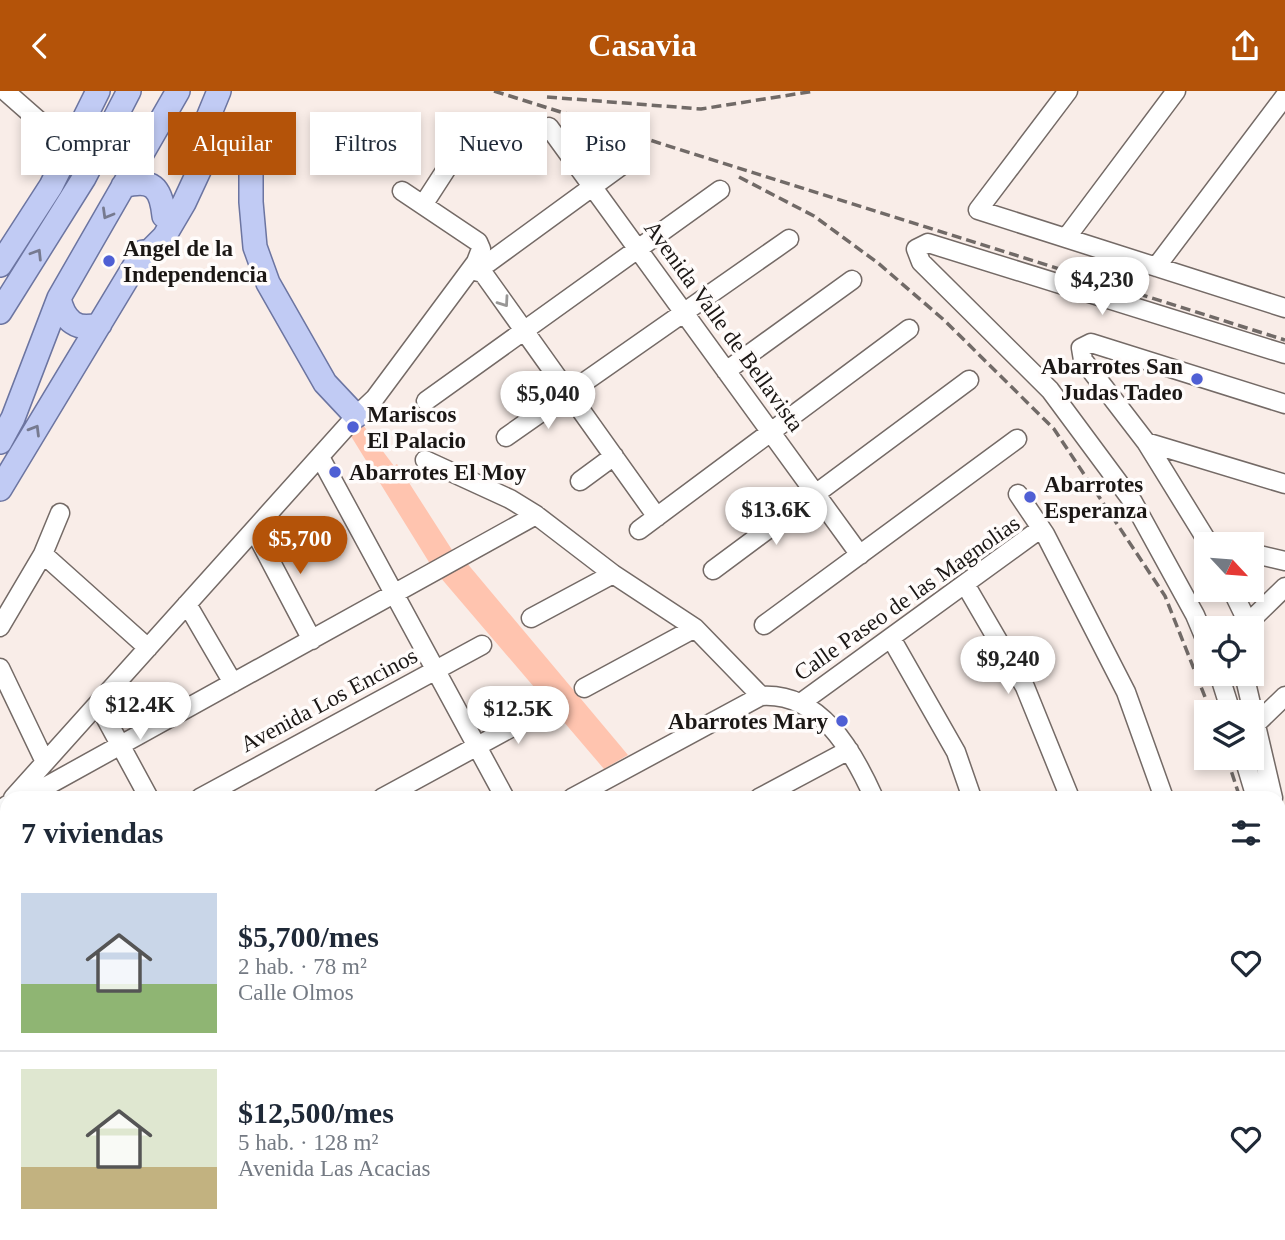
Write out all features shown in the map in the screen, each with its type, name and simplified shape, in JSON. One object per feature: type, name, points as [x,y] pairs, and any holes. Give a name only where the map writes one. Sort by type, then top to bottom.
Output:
[{"type":"main road","points":[[88,112],[98,91]]},
{"type":"main road","points":[[0,312],[84,178],[129,91]]},
{"type":"main road","points":[[0,442],[13,418],[59,298],[178,91]]},
{"type":"main road","points":[[0,489],[164,216],[180,185],[219,91]]},
{"type":"main road","points":[[232,91],[225,114],[226,124],[251,141],[257,150],[264,242],[275,275],[299,321],[360,412]]},
{"type":"main road","points":[[136,265],[164,237],[184,203],[211,145],[227,139],[243,146],[251,161],[255,247],[268,283],[326,383],[360,412]]},
{"type":"main road","points":[[0,265],[57,175]]},
{"type":"main road","points":[[123,186],[142,183],[155,188],[162,200],[164,216]]},
{"type":"main road","points":[[59,298],[61,310],[69,321],[84,327],[100,324]]},
{"type":"street","points":[[5,91],[29,112]]},
{"type":"street","points":[[1068,91],[978,210],[1285,308]]},
{"type":"street","points":[[1066,238],[1176,91]]},
{"type":"street","points":[[1156,267],[1285,96]]},
{"type":"street","name":"Avenida Valle de Bellavista","points":[[547,128],[549,127],[860,555]]},
{"type":"street","points":[[423,205],[442,175]]},
{"type":"street","points":[[20,791],[360,412],[478,265],[609,175]]},
{"type":"street","points":[[426,401],[720,190]]},
{"type":"street","points":[[402,191],[478,243],[481,253],[478,265],[483,273],[657,517]]},
{"type":"street","points":[[506,437],[789,239]]},
{"type":"street","points":[[1195,616],[1133,502],[1050,390],[921,262],[916,249],[928,243],[1285,354]]},
{"type":"street","points":[[726,371],[852,280]]},
{"type":"street","points":[[639,530],[909,329]]},
{"type":"street","points":[[1204,532],[1146,442],[1083,360],[1081,348],[1091,343],[1285,404]]},
{"type":"street","points":[[713,570],[969,380]]},
{"type":"street","points":[[764,625],[1017,439]]},
{"type":"street","points":[[1146,442],[1285,484]]},
{"type":"street","points":[[579,481],[614,456]]},
{"type":"street","points":[[320,457],[501,791]]},
{"type":"street","points":[[425,460],[510,499],[536,515],[613,574],[695,628],[761,696]]},
{"type":"street","points":[[1018,493],[1045,534]]},
{"type":"street","points":[[0,627],[43,554],[60,513]]},
{"type":"street","points":[[38,791],[536,515]]},
{"type":"street","points":[[254,530],[312,640]]},
{"type":"street","name":"Calle Paseo de las Magnolias","points":[[802,702],[1037,533],[1045,534],[1126,692],[1161,791]]},
{"type":"street","points":[[43,554],[148,648]]},
{"type":"street","points":[[1264,555],[1285,561]]},
{"type":"street","points":[[531,618],[613,574]]},
{"type":"street","points":[[965,584],[1025,687],[1067,791]]},
{"type":"street","points":[[1256,616],[1285,587]]},
{"type":"street","points":[[187,604],[233,683]]},
{"type":"street","points":[[584,688],[695,628]]},
{"type":"street","points":[[891,638],[956,753],[970,791]]},
{"type":"street","name":"Avenida Los Encinos","points":[[213,791],[482,645]]},
{"type":"street","points":[[0,668],[45,762]]},
{"type":"street","points":[[1247,686],[1250,700]]},
{"type":"street","points":[[585,791],[761,696],[802,702],[830,724],[849,750],[870,791]]},
{"type":"street","points":[[1264,716],[1285,696]]},
{"type":"street","points":[[97,704],[145,791]]},
{"type":"street","points":[[396,791],[540,712]]},
{"type":"street","points":[[772,791],[849,750]]},
{"type":"street","points":[[1264,759],[1271,791]]},
{"type":"street","points":[[1248,770],[1254,791]]},
{"type":"shaded area","points":[[360,421],[394,466],[397,464],[454,553],[432,567],[349,433]]},
{"type":"shaded area","points":[[466,562],[628,755],[604,769],[440,577]]},
{"type":"railway","points":[[494,91],[1285,340]]},
{"type":"railway","points":[[547,97],[701,109],[815,91]]},
{"type":"railway","points":[[739,177],[814,216],[878,263],[944,320],[1054,429],[1165,596],[1206,700]]},
{"type":"railway","points":[[1231,770],[1238,791]]},
{"type":"place","name":"Angel de la Independencia","points":[[109,261]]},
{"type":"place","name":"Abarrotes San Judas Tadeo","points":[[1197,379]]},
{"type":"place","name":"Mariscos El Palacio","points":[[353,427]]},
{"type":"place","name":"Abarrotes El Moy","points":[[335,472]]},
{"type":"place","name":"Abarrotes Esperanza","points":[[1030,497]]},
{"type":"place","name":"Abarrotes Mary","points":[[842,721]]}]
